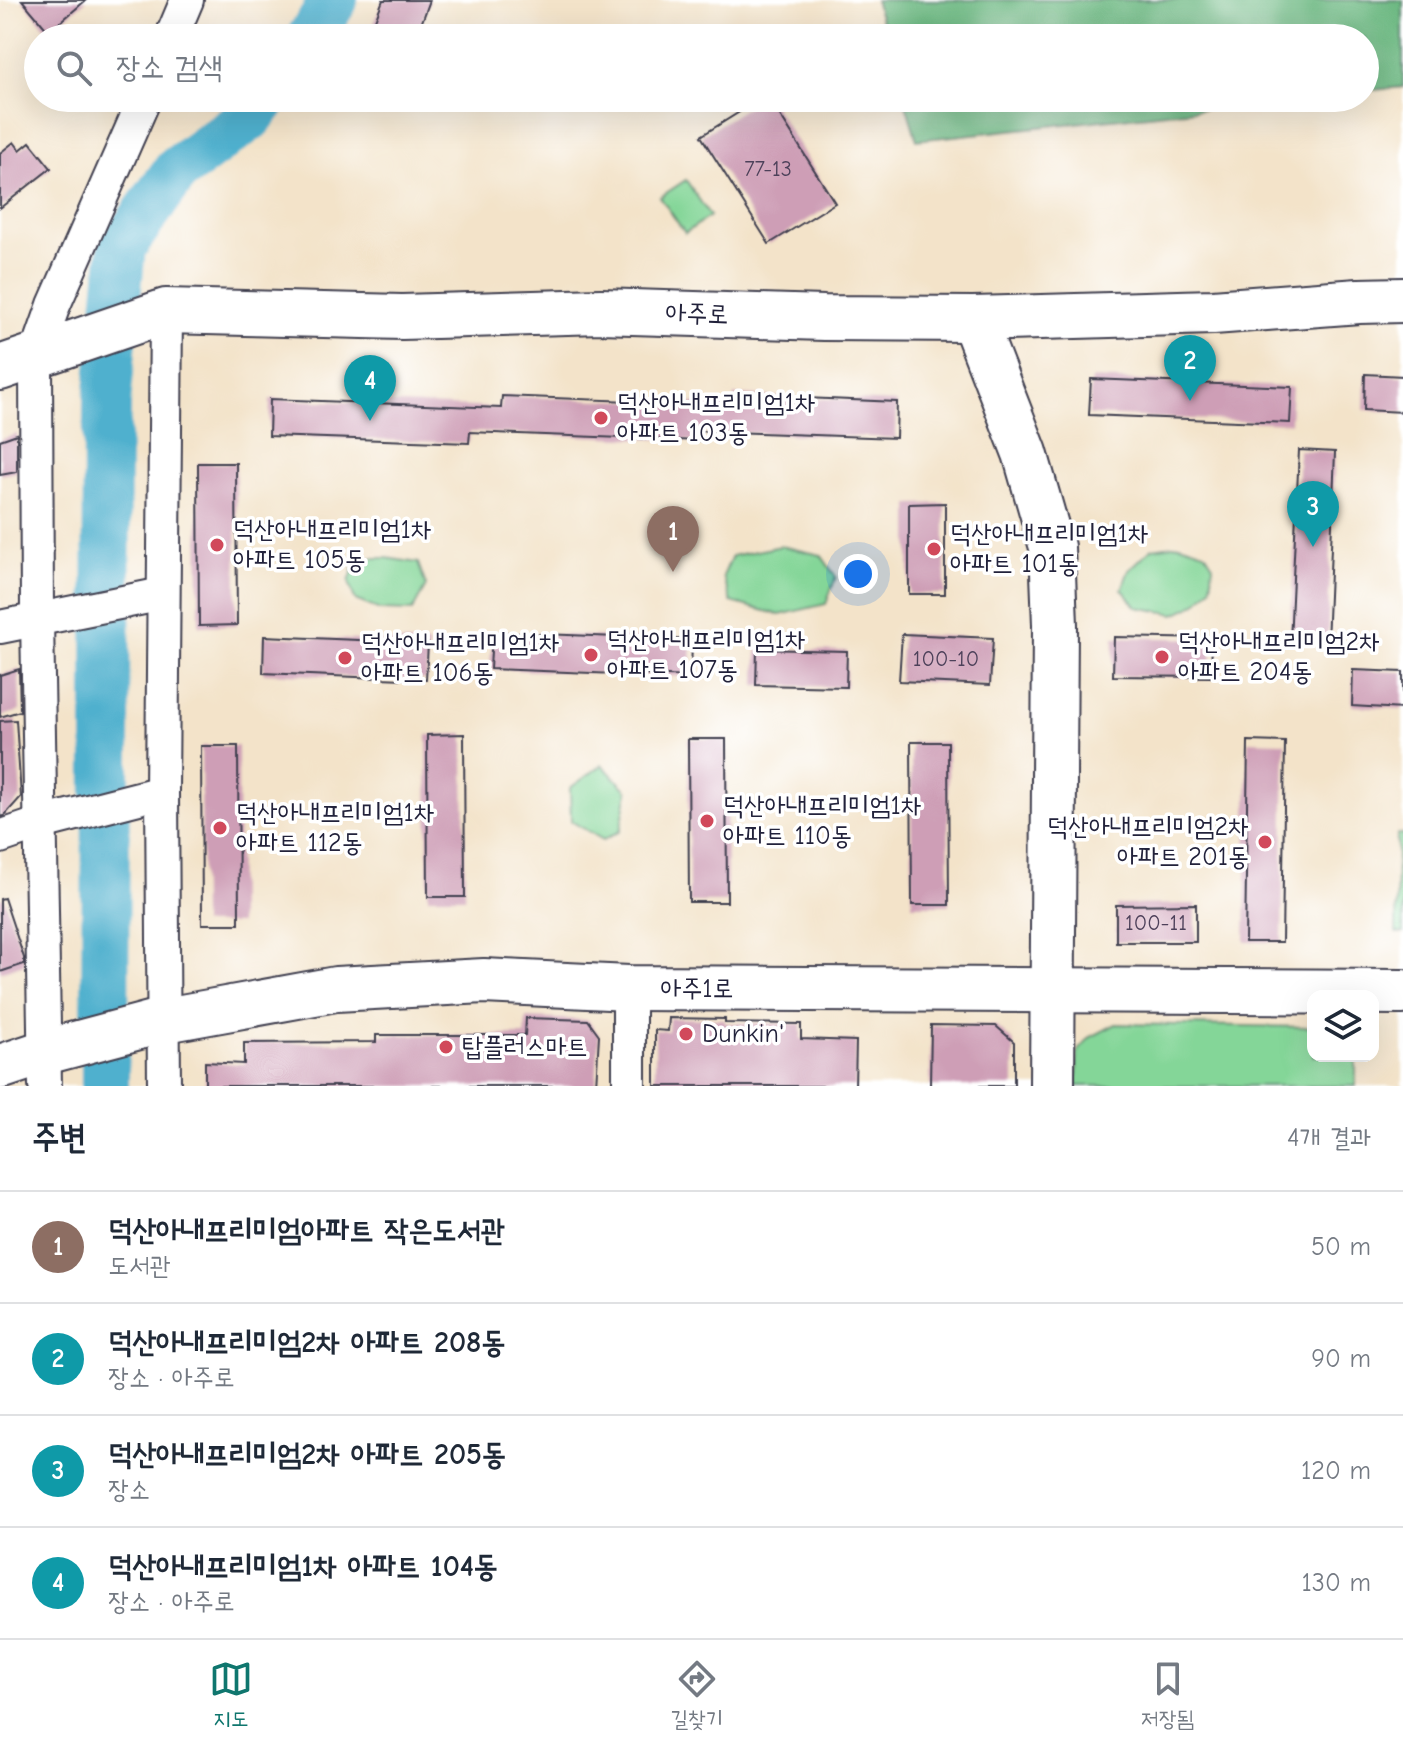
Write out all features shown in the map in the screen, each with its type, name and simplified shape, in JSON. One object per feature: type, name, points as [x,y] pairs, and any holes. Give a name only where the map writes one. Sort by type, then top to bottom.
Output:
[{"type":"street","points":[[177,24],[187,0]]},
{"type":"street","points":[[45,1069],[37,618],[18,362],[54,305],[139,112]]},
{"type":"street","name":"아주로","points":[[18,362],[166,311],[402,317],[601,311],[973,319],[1213,312],[1403,300]]},
{"type":"street","points":[[164,1086],[162,792],[166,311]]},
{"type":"street","points":[[973,319],[1025,453],[1052,547],[1055,625],[1052,1086]]},
{"type":"street","points":[[0,627],[163,594]]},
{"type":"street","points":[[0,837],[41,823],[162,792]]},
{"type":"street","name":"아주1로","points":[[0,1067],[45,1069],[165,1020],[336,989],[484,981],[629,988],[1403,992]]},
{"type":"street","points":[[629,988],[629,1086]]},
{"type":"green space","points":[[875,0],[1403,0],[1403,87],[1379,90],[1379,24],[882,24]]},
{"type":"green space","points":[[908,112],[1176,112],[917,140]]},
{"type":"green space","points":[[686,180],[710,216],[685,233],[660,197]]},
{"type":"green space","points":[[1180,544],[1205,552],[1213,565],[1211,588],[1196,604],[1175,614],[1137,607],[1122,589],[1129,570],[1152,548]]},
{"type":"green space","points":[[781,546],[821,555],[836,577],[826,604],[780,615],[731,602],[723,576],[732,556]]},
{"type":"green space","points":[[357,558],[418,563],[426,586],[412,611],[380,610],[355,600],[349,582]]},
{"type":"green space","points":[[602,765],[628,791],[620,831],[603,840],[571,821],[570,788]]},
{"type":"green space","points":[[1397,834],[1403,834],[1403,933],[1396,933]]},
{"type":"green space","points":[[1116,1024],[1307,1027],[1307,1062],[1356,1062],[1356,1086],[1077,1086],[1077,1053],[1089,1038]]},
{"type":"building","points":[[22,0],[86,0],[58,24],[42,24]]},
{"type":"building","points":[[383,0],[430,0],[421,24],[374,24]]},
{"type":"building","points":[[740,112],[778,112],[835,203],[769,244],[701,136]]},
{"type":"building","points":[[14,142],[20,150],[30,142],[51,168],[0,208],[0,153]]},
{"type":"building","points":[[1365,374],[1403,376],[1403,412],[1364,410]]},
{"type":"building","points":[[1091,379],[1292,387],[1290,423],[1089,415]]},
{"type":"building","points":[[734,395],[897,402],[896,438],[701,431],[701,441],[470,432],[469,443],[269,436],[270,399],[501,408],[502,396],[733,405]]},
{"type":"building","points":[[17,434],[17,472],[0,475],[0,440]]},
{"type":"building","points":[[1299,450],[1335,452],[1327,643],[1290,642]]},
{"type":"building","name":"덕산아내프리미엄1차 아파트 105동","points":[[198,463],[236,463],[237,625],[199,626]]},
{"type":"building","name":"덕산아내프리미엄1차 아파트 101동","points":[[945,503],[945,594],[909,594],[909,504]]},
{"type":"building","name":"덕산아내프리미엄1차 아파트 107동","points":[[492,632],[692,640],[691,677],[490,669]]},
{"type":"building","points":[[902,634],[993,638],[990,685],[899,681]]},
{"type":"building","name":"덕산아내프리미엄1차 아파트 106동","points":[[264,636],[428,643],[426,680],[263,673]]},
{"type":"building","name":"덕산아내프리미엄2차 아파트 204동","points":[[1114,637],[1212,639],[1211,677],[1113,676]]},
{"type":"building","points":[[757,649],[847,651],[846,687],[756,685]]},
{"type":"building","points":[[19,669],[20,711],[0,717],[0,675]]},
{"type":"building","points":[[1353,670],[1403,672],[1403,709],[1352,706]]},
{"type":"building","points":[[16,720],[21,797],[0,817],[0,721]]},
{"type":"building","points":[[464,734],[465,897],[428,897],[427,735]]},
{"type":"building","name":"덕산아내프리미엄1차 아파트 110동","points":[[688,739],[726,739],[727,902],[689,902]]},
{"type":"building","name":"덕산아내프리미엄2차 아파트 201동","points":[[1248,741],[1285,742],[1282,942],[1245,942]]},
{"type":"building","points":[[911,742],[948,742],[949,905],[912,905]]},
{"type":"building","name":"덕산아내프리미엄1차 아파트 112동","points":[[201,746],[238,746],[239,924],[202,924]]},
{"type":"building","points":[[4,898],[24,964],[0,972],[0,899]]},
{"type":"building","points":[[1196,904],[1196,942],[1116,942],[1116,905]]},
{"type":"building","points":[[526,1018],[588,1020],[599,1035],[596,1086],[205,1086],[205,1062],[244,1064],[244,1043],[376,1042],[376,1035],[525,1035]]},
{"type":"building","points":[[669,1018],[725,1019],[725,1023],[801,1024],[801,1039],[856,1041],[855,1086],[655,1086],[655,1030],[668,1031]]},
{"type":"building","points":[[931,1025],[996,1026],[1014,1042],[1014,1086],[930,1086]]},
{"type":"waterway","points":[[319,24],[334,0]]},
{"type":"waterway","points":[[105,1086],[107,402],[122,247],[176,171],[254,112]]},
{"type":"place","name":"덕산아내프리미엄2차 아파트 208동","points":[[1190,401]]},
{"type":"place","name":"덕산아내프리미엄1차 아파트 103동","points":[[601,418]]},
{"type":"place","name":"덕산아내프리미엄1차 아파트 104동","points":[[370,421]]},
{"type":"place","name":"덕산아내프리미엄1차 아파트 105동","points":[[217,545]]},
{"type":"place","name":"덕산아내프리미엄2차 아파트 205동","points":[[1313,547]]},
{"type":"place","name":"덕산아내프리미엄1차 아파트 101동","points":[[934,549]]},
{"type":"place","name":"덕산아내프리미엄아파트 작은도서관","points":[[673,572]]},
{"type":"place","name":"덕산아내프리미엄1차 아파트 107동","points":[[591,655]]},
{"type":"place","name":"덕산아내프리미엄2차 아파트 204동","points":[[1162,657]]},
{"type":"place","name":"덕산아내프리미엄1차 아파트 106동","points":[[345,658]]},
{"type":"place","name":"덕산아내프리미엄1차 아파트 110동","points":[[707,821]]},
{"type":"place","name":"덕산아내프리미엄1차 아파트 112동","points":[[220,828]]},
{"type":"place","name":"덕산아내프리미엄2차 아파트 201동","points":[[1265,842]]},
{"type":"place","name":"Dunkin'","points":[[686,1034]]},
{"type":"place","name":"탑플러스마트","points":[[446,1047]]}]
